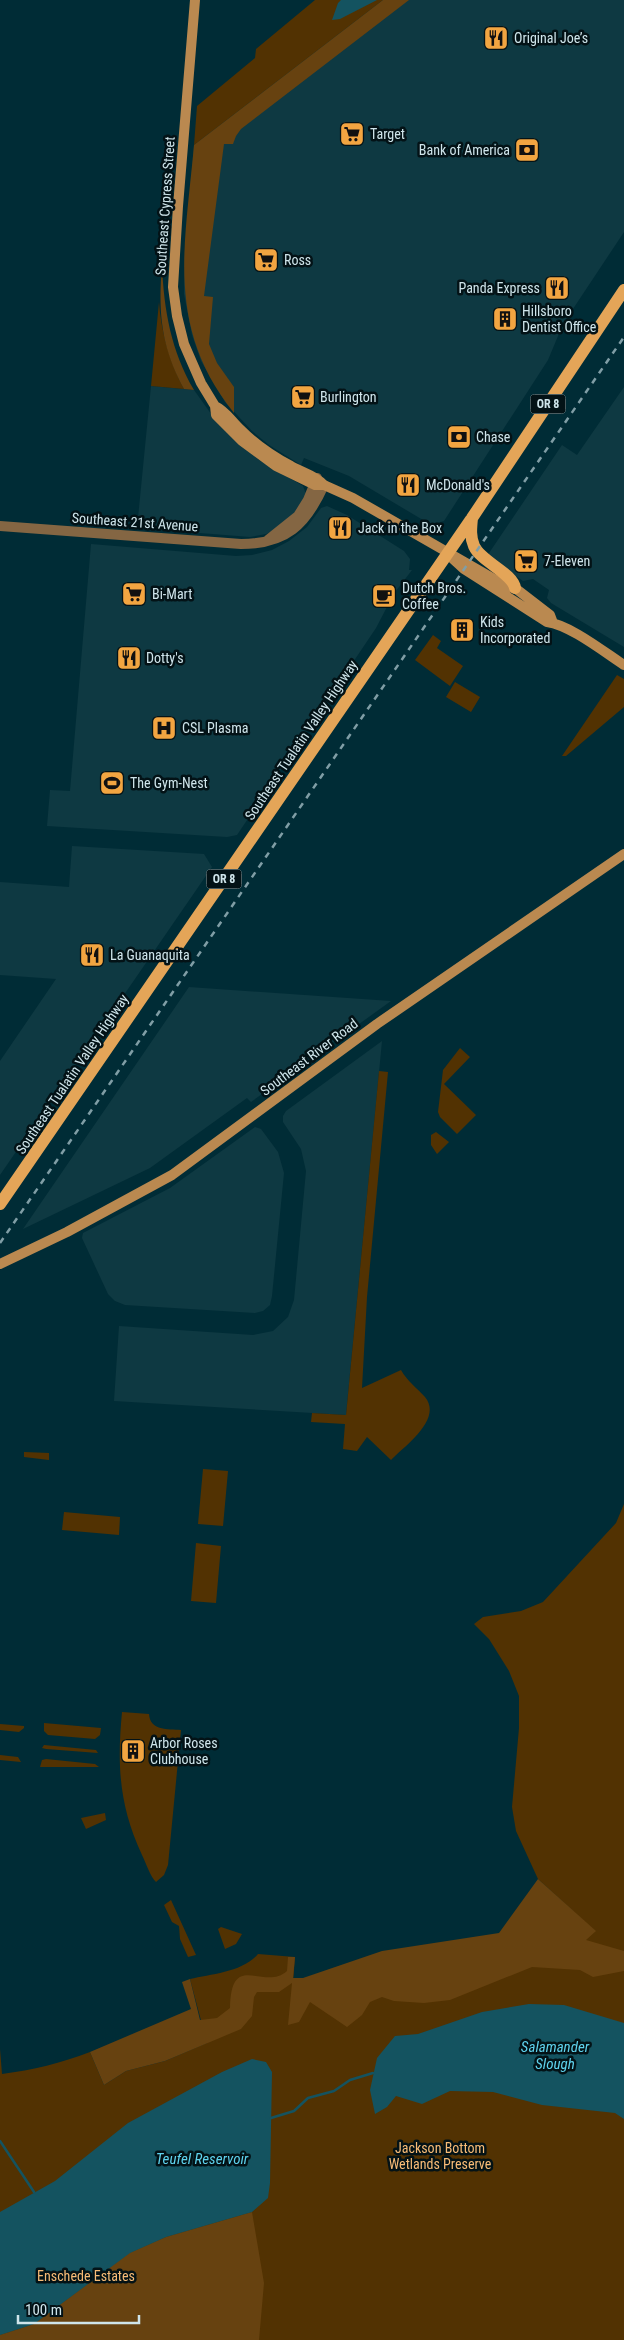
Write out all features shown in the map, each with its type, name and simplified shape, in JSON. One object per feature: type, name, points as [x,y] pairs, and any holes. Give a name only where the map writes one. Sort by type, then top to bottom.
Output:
[{"type":"main road","name":"Southeast Cypress Street","points":[[196,0],[178,206],[174,287],[176,316],[184,344],[201,383],[215,406],[216,414],[242,441],[276,466],[354,498],[447,554]]},
{"type":"main road","name":"Southeast Tualatin Valley Highway","points":[[0,1204],[472,518],[624,290]]},
{"type":"main road","points":[[472,518],[471,536],[476,552],[512,581],[514,588]]},
{"type":"main road","points":[[447,554],[468,562],[508,587],[514,588],[550,615],[554,623]]},
{"type":"main road","points":[[447,554],[464,569],[547,622],[554,623],[624,665]]},
{"type":"main road","name":"Southeast River Road","points":[[0,1264],[67,1232],[172,1175],[377,1024],[624,854]]},
{"type":"street","name":"Southeast 21st Avenue","points":[[0,526],[241,544],[268,540],[274,541],[286,535],[301,523],[312,510],[319,483]]},
{"type":"shaded area","points":[[383,0],[624,0],[624,232],[563,324],[548,360],[444,521],[434,524],[428,523],[349,476],[304,458],[301,465],[269,445],[252,431],[225,402],[201,361],[192,335],[184,294],[184,258],[194,145]]},
{"type":"shaded area","points":[[383,0],[409,0],[241,129],[233,144],[224,144],[204,296],[213,297],[209,344],[217,363],[234,387],[234,413],[212,381],[197,349],[189,317],[185,285],[185,252],[194,145]]},
{"type":"shaded area","points":[[162,266],[170,330],[186,375],[194,390],[184,389],[170,359],[166,344],[161,314]]},
{"type":"shaded area","points":[[151,386],[194,390],[214,418],[231,436],[259,460],[303,486],[306,494],[304,503],[281,527],[266,534],[250,537],[137,528]]},
{"type":"shaded area","points":[[624,387],[624,647],[551,603],[547,598],[549,590],[533,579],[523,581],[487,556],[562,445],[577,455]]},
{"type":"shaded area","points":[[327,506],[347,515],[404,551],[410,559],[409,570],[412,570],[386,604],[388,605],[376,628],[237,835],[227,837],[47,826],[50,790],[70,791],[91,544],[236,556],[252,555],[272,550],[289,541],[307,527],[321,508]]},
{"type":"shaded area","points":[[72,846],[204,854],[212,867],[0,1175],[0,1061],[56,979],[0,975],[0,882],[69,887]]},
{"type":"shaded area","points":[[189,987],[391,1001],[251,1102],[247,1098],[150,1168],[23,1229]]},
{"type":"shaded area","points":[[382,1041],[346,1415],[114,1401],[119,1326],[253,1335],[273,1331],[288,1317],[294,1300],[306,1171],[301,1149],[283,1122],[283,1116],[286,1111]]},
{"type":"shaded area","points":[[255,1127],[261,1129],[278,1152],[284,1173],[270,1305],[263,1311],[255,1313],[125,1305],[115,1301],[108,1294],[82,1238],[83,1233],[170,1188]]},
{"type":"shaded area","points":[[538,1879],[596,1931],[586,1940],[624,1951],[624,1971],[593,1977],[580,1970],[532,1967],[450,2000],[424,2003],[394,2001],[382,1997],[370,2002],[362,2015],[347,2027],[310,2002],[299,2022],[288,2025],[292,1983],[279,1992],[257,1992],[254,1997],[252,2016],[241,2029],[165,2061],[126,2071],[104,2085],[90,2052],[191,2009],[182,1982],[190,1979],[200,2020],[217,2018],[230,2008],[232,1990],[236,1980],[242,1976],[250,1975],[278,1976],[287,1971],[288,1957],[295,1957],[293,1978],[303,1978],[382,1951],[499,1933]]},
{"type":"shaded area","points":[[252,2212],[264,2283],[259,2340],[0,2340],[0,2335],[34,2324],[129,2253],[166,2237]]},
{"type":"green space","points":[[315,0],[383,0],[194,145],[197,106],[255,58],[256,49]]},
{"type":"green space","points":[[159,302],[167,347],[174,369],[184,389],[151,386]]},
{"type":"green space","points":[[433,635],[441,641],[437,648],[463,666],[450,686],[415,660]]},
{"type":"green space","points":[[617,675],[624,679],[624,707],[566,756],[562,756]]},
{"type":"green space","points":[[455,682],[480,697],[471,712],[446,697]]},
{"type":"green space","points":[[460,1048],[470,1057],[444,1084],[476,1115],[457,1134],[440,1117],[438,1112],[443,1070]]},
{"type":"green space","points":[[379,1071],[388,1072],[367,1297],[362,1388],[401,1370],[425,1397],[429,1405],[426,1423],[420,1432],[391,1460],[367,1437],[357,1451],[343,1449],[345,1424],[311,1422],[312,1413],[346,1415]]},
{"type":"green space","points":[[436,1132],[449,1142],[437,1154],[431,1145],[431,1135]]},
{"type":"green space","points":[[24,1452],[49,1453],[49,1460],[24,1457]]},
{"type":"green space","points":[[203,1469],[228,1471],[223,1526],[198,1524]]},
{"type":"green space","name":"Jackson Bottom Wetlands Preserve","points":[[624,1504],[624,2340],[0,2340],[0,2049],[2,2074],[47,2066],[90,2052],[104,2085],[126,2071],[165,2061],[207,2043],[190,1979],[235,1969],[252,1960],[258,1954],[295,1957],[292,1996],[595,1931],[538,1879],[516,1831],[512,1807],[519,1728],[519,1696],[509,1671],[489,1639],[474,1624],[483,1617],[521,1611],[543,1602],[616,1523]]},
{"type":"green space","points":[[64,1512],[120,1517],[119,1535],[62,1530]]},
{"type":"green space","points":[[196,1543],[221,1546],[216,1603],[191,1601]]},
{"type":"green space","points":[[122,1712],[149,1714],[153,1724],[160,1728],[181,1730],[168,1865],[164,1875],[156,1882],[134,1837],[124,1802],[120,1768]]},
{"type":"green space","points":[[44,1723],[101,1728],[100,1735],[95,1739],[48,1735],[44,1731]]},
{"type":"green space","points":[[0,1724],[24,1726],[24,1728],[19,1732],[0,1730]]},
{"type":"green space","points":[[44,1745],[96,1750],[98,1753],[46,1749],[42,1748]]},
{"type":"green space","points":[[0,1755],[18,1757],[21,1762],[0,1760]]},
{"type":"green space","points":[[42,1760],[95,1764],[99,1767],[40,1767]]},
{"type":"green space","points":[[105,1813],[106,1820],[86,1829],[81,1818]]},
{"type":"green space","points":[[171,1900],[196,1955],[188,1957],[180,1939],[179,1926],[172,1922],[164,1905]]},
{"type":"green space","points":[[221,1927],[242,1934],[236,1944],[225,1949],[218,1929]]},
{"type":"water","points":[[341,0],[377,0],[340,19],[332,20],[338,3]]},
{"type":"water","name":"Salamander Slough","points":[[529,2004],[564,2005],[624,2023],[624,2119],[615,2113],[542,2105],[493,2092],[450,2091],[422,2104],[396,2096],[387,2107],[375,2114],[370,2090],[377,2058],[395,2036],[418,2034],[482,2012]]},
{"type":"water","name":"Teufel Reservoir","points":[[252,2059],[266,2062],[272,2072],[270,2183],[268,2198],[252,2212],[166,2237],[130,2253],[34,2324],[0,2335],[0,2212],[55,2181],[128,2123],[222,2072]]},
{"type":"waterway","points":[[271,2118],[294,2111],[308,2098],[334,2091],[350,2080],[373,2073]]},
{"type":"waterway","points":[[0,2141],[34,2192]]},
{"type":"railway","points":[[0,1243],[624,337]]},
{"type":"place","name":"Original Joe’s","points":[[496,38]]},
{"type":"place","name":"Target","points":[[352,134]]},
{"type":"place","name":"Bank of America","points":[[527,150]]},
{"type":"place","name":"Ross","points":[[266,260]]},
{"type":"place","name":"Panda Express","points":[[557,288]]},
{"type":"place","name":"Hillsboro Dentist Office","points":[[505,319]]},
{"type":"place","name":"Burlington","points":[[303,397]]},
{"type":"place","name":"Chase","points":[[459,437]]},
{"type":"place","name":"McDonald's","points":[[408,485]]},
{"type":"place","name":"Jack in the Box","points":[[340,528]]},
{"type":"place","name":"7-Eleven","points":[[526,561]]},
{"type":"place","name":"Bi-Mart","points":[[134,594]]},
{"type":"place","name":"Dutch Bros. Coffee","points":[[384,596]]},
{"type":"place","name":"Kids Incorporated","points":[[462,630]]},
{"type":"place","name":"Dotty's","points":[[129,658]]},
{"type":"place","name":"CSL Plasma","points":[[164,728]]},
{"type":"place","name":"The Gym-Nest","points":[[112,783]]},
{"type":"place","name":"La Guanaquita","points":[[92,955]]},
{"type":"place","name":"Arbor Roses Clubhouse","points":[[133,1751]]},
{"type":"park label","name":"Enschede Estates","points":[[86,2276]]}]
